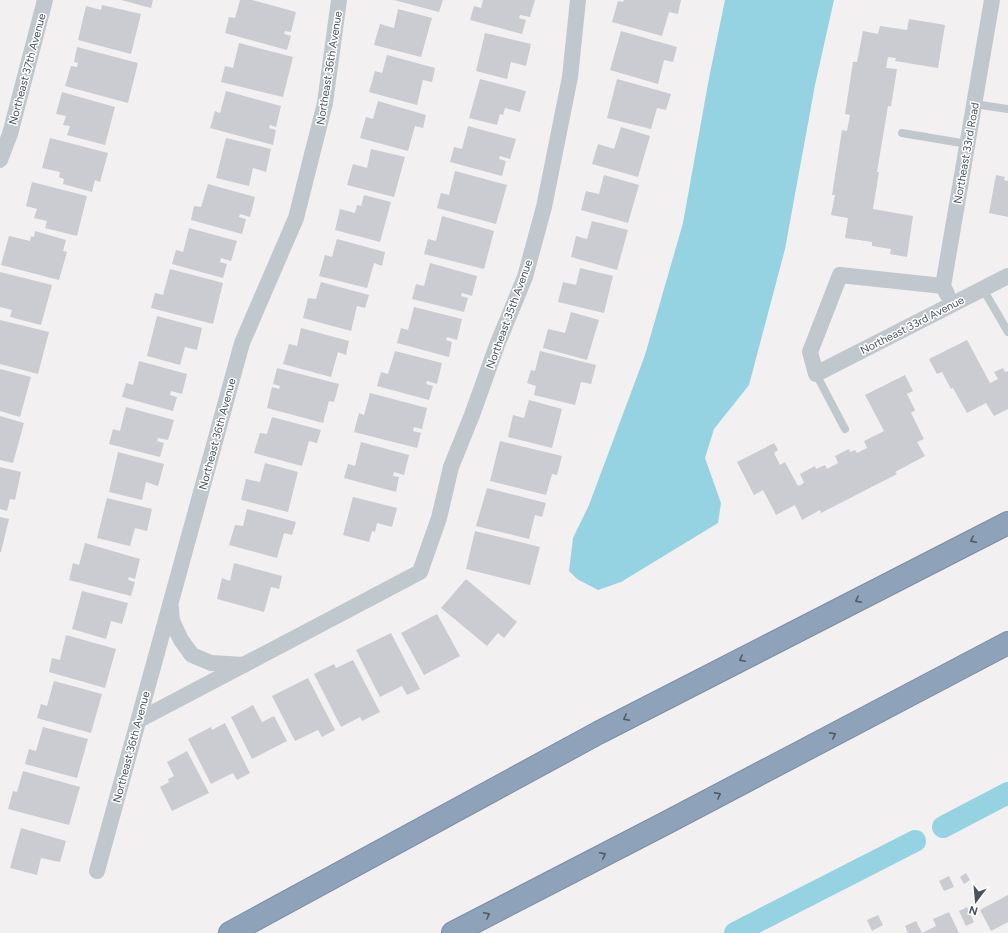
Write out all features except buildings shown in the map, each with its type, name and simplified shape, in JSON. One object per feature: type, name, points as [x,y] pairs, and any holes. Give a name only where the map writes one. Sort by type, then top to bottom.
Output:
[{"type":"highway","points":[[230,933],[598,733],[1007,524]]},
{"type":"highway","points":[[453,933],[1008,643]]},
{"type":"street","name":"Northeast 37th Avenue","points":[[0,160],[10,134],[45,0]]},
{"type":"street","name":"Northeast 36th Avenue","points":[[97,871],[242,343],[296,218],[325,103],[339,0]]},
{"type":"street","name":"Northeast 35th Avenue","points":[[244,665],[420,572],[439,518],[451,466],[525,277],[544,207],[570,77],[578,0]]},
{"type":"street","name":"Northeast 33rd Road","points":[[943,286],[992,0]]},
{"type":"street","points":[[816,374],[810,352],[840,275],[943,286],[953,304]]},
{"type":"street","name":"Northeast 33rd Avenue","points":[[816,374],[1008,276]]},
{"type":"street","points":[[171,603],[172,621],[181,640],[192,655],[211,663],[244,665]]},
{"type":"street","points":[[139,720],[244,665]]},
{"type":"lane","points":[[974,104],[1008,110]]},
{"type":"lane","points":[[902,133],[967,144]]},
{"type":"lane","points":[[983,289],[1008,332]]},
{"type":"lane","points":[[816,374],[845,429]]},
{"type":"water","points":[[725,0],[834,0],[815,85],[785,249],[749,385],[714,429],[705,458],[721,503],[718,523],[621,582],[598,590],[577,579],[569,571],[573,538],[589,505],[645,355],[683,223],[709,78]]},
{"type":"waterway","points":[[943,827],[1008,793]]},
{"type":"waterway","points":[[735,933],[915,841]]}]
